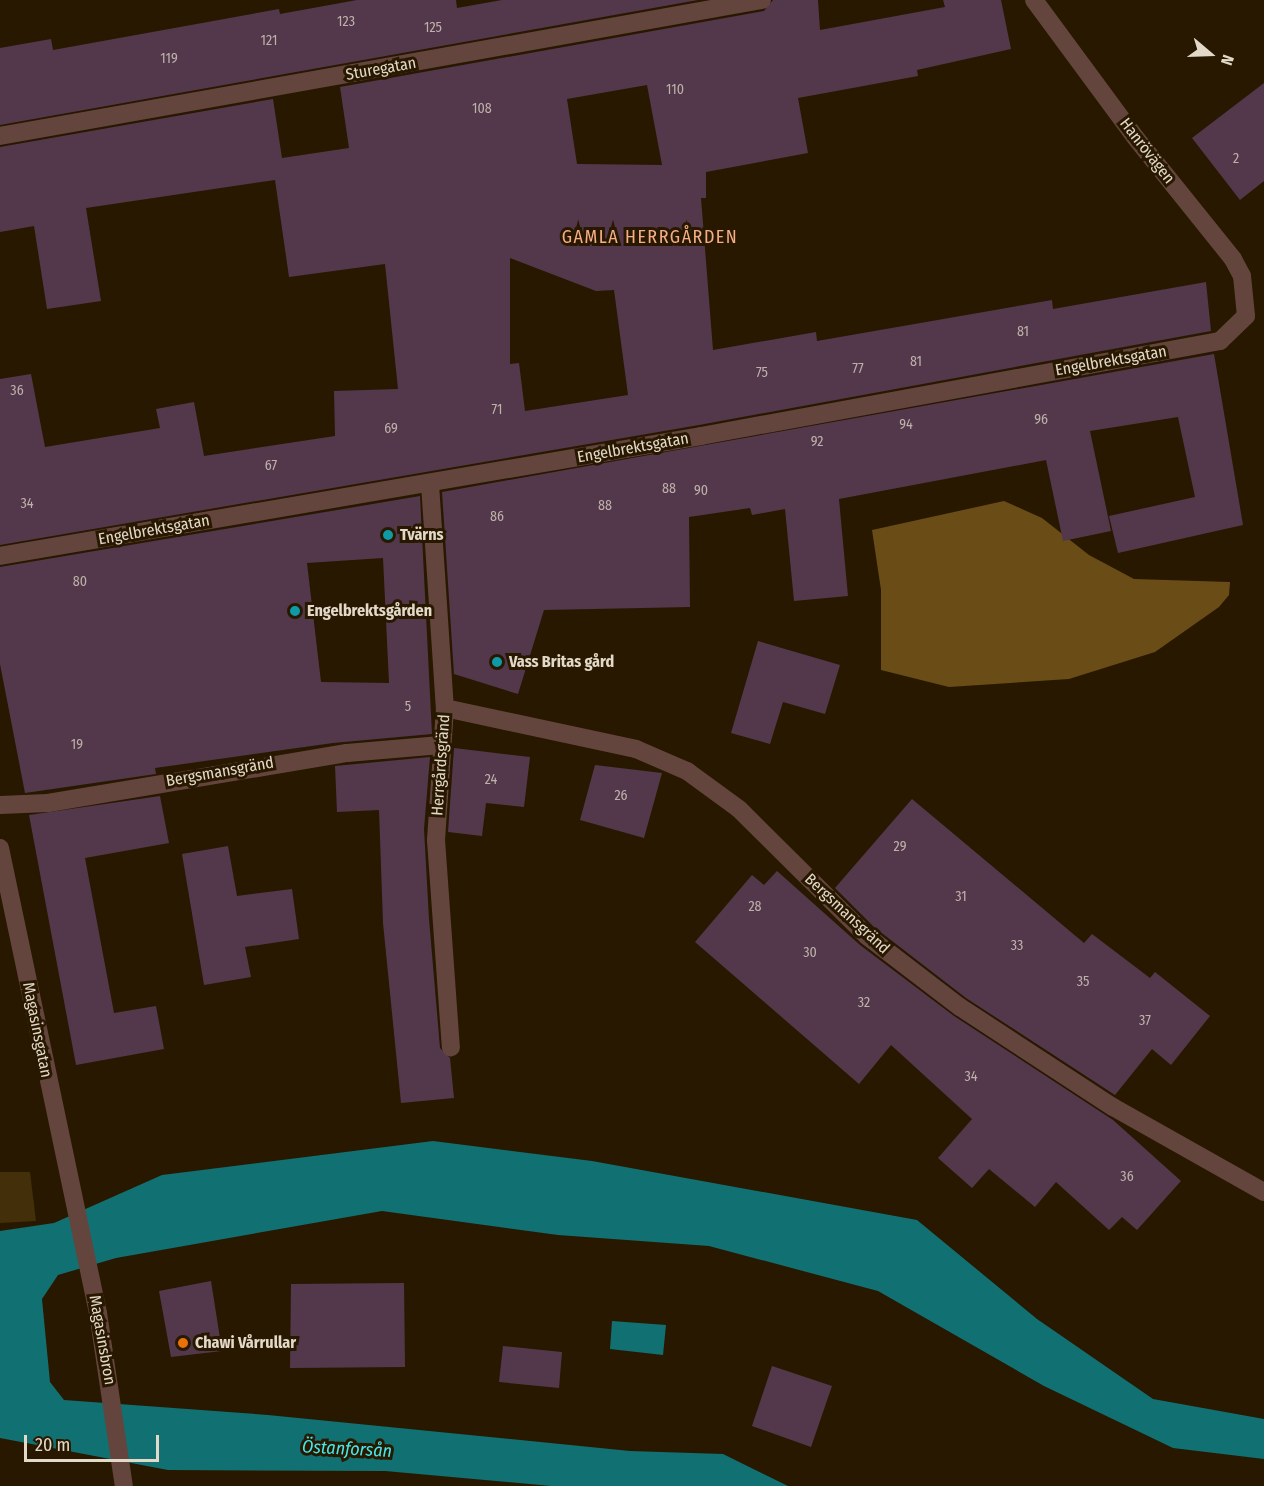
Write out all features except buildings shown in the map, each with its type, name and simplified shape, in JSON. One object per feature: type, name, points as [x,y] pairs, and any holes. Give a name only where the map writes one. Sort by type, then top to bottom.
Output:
[{"type":"street","name":"Sturegatan","points":[[0,136],[762,0]]},
{"type":"street","name":"Hanrövägen","points":[[1034,0],[1135,137],[1233,259],[1242,276],[1246,307]]},
{"type":"street","name":"Engelbrektsgatan","points":[[0,556],[430,484],[1220,341],[1246,316],[1246,307]]},
{"type":"street","name":"Herrgårdsgränd","points":[[430,484],[445,708],[436,840],[451,1047]]},
{"type":"street","name":"Bergsmansgränd","points":[[445,708],[636,749],[687,771],[739,809],[867,936],[960,1007],[1113,1107],[1264,1192]]},
{"type":"street","name":"Bergsmansgränd","points":[[0,805],[48,802],[347,753],[441,745]]},
{"type":"street","name":"Magasinsgatan","points":[[0,848],[7,914],[75,1212]]},
{"type":"street","name":"Magasinsbron","points":[[75,1212],[92,1281],[112,1392],[123,1478]]},
{"type":"shaded area","points":[[1004,501],[1042,518],[1089,555],[1134,579],[1230,582],[1229,595],[1219,607],[1155,652],[1069,679],[949,687],[881,670],[881,590],[872,530]]},
{"type":"shaded area","points":[[0,1172],[30,1172],[36,1221],[0,1223]]},
{"type":"water","name":"Östanforsån","points":[[433,1141],[592,1161],[917,1220],[1037,1319],[1153,1399],[1264,1419],[1264,1459],[1173,1448],[1044,1386],[878,1291],[709,1246],[558,1235],[382,1211],[116,1258],[58,1275],[42,1299],[50,1382],[64,1400],[268,1415],[630,1451],[723,1454],[788,1486],[551,1486],[385,1471],[168,1470],[0,1438],[0,1231],[54,1223],[162,1175]]},
{"type":"water","points":[[612,1321],[666,1325],[663,1355],[610,1349]]},
{"type":"place","name":"Tvärns","points":[[388,535]]},
{"type":"place","name":"Engelbrektsgården","points":[[295,611]]},
{"type":"place","name":"Vass Britas gård","points":[[497,662]]},
{"type":"place","name":"Chawi Vårrullar","points":[[183,1343]]},
{"type":"district","name":"GAMLA HERRGÅRDEN","points":[[650,237]]}]
